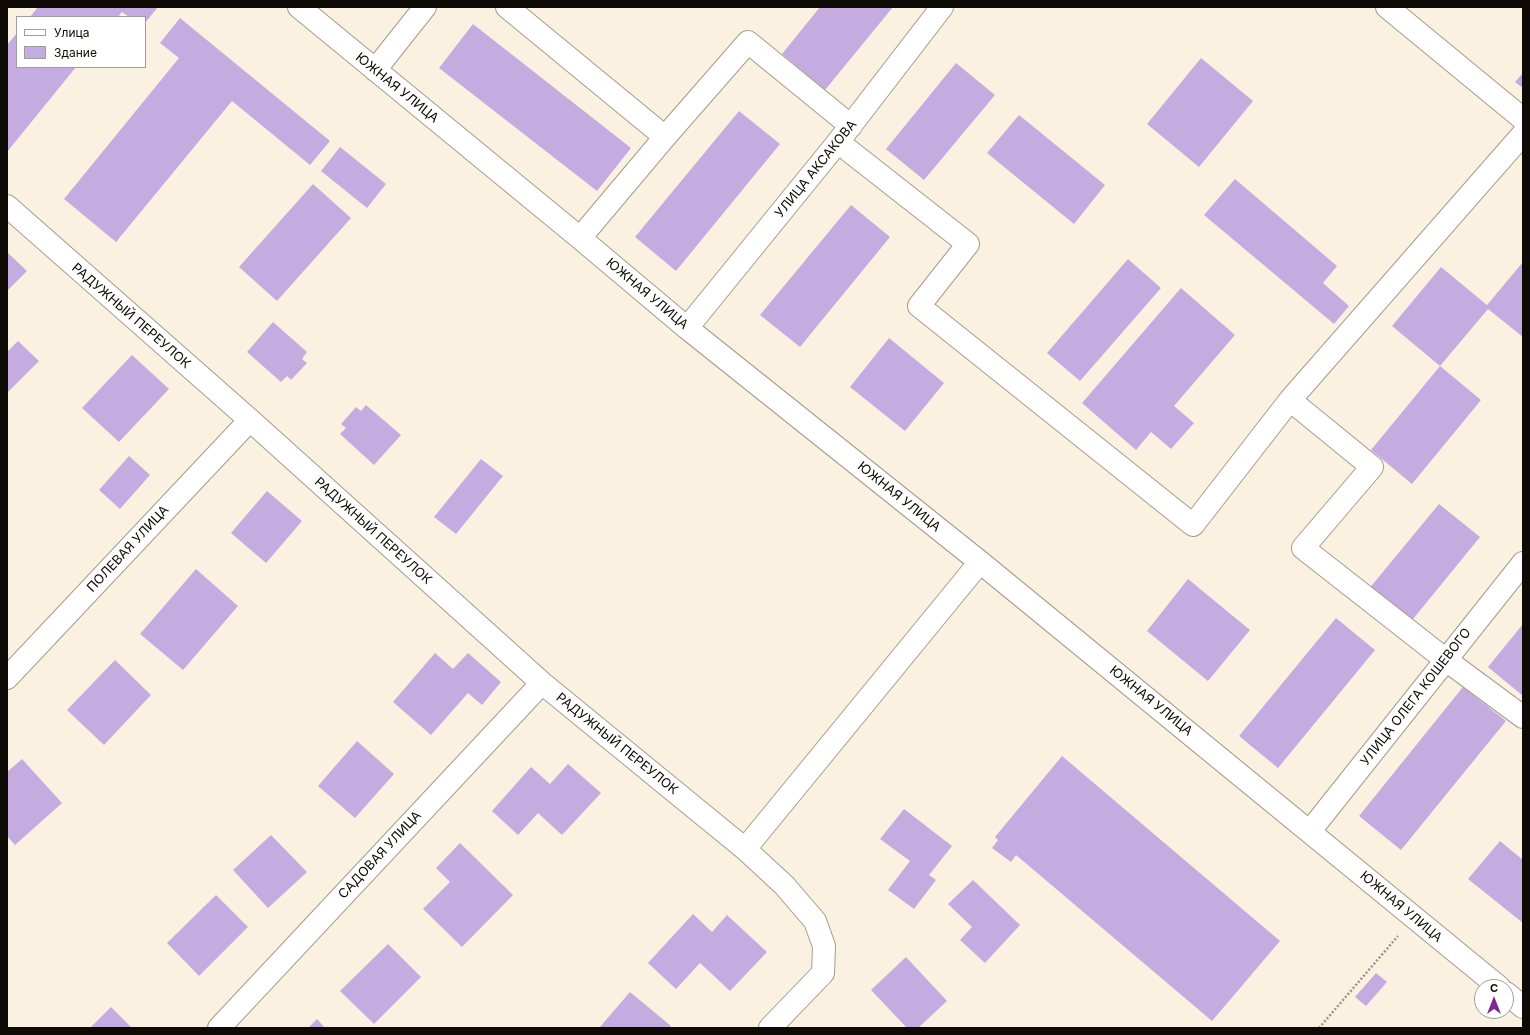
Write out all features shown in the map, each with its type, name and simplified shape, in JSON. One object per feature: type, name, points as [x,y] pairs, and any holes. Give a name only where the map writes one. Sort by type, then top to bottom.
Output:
[{"type":"street","name":"ЮЖНАЯ УЛИЦА","points":[[299,7],[687,328],[980,562],[1489,979]]},
{"type":"street","points":[[375,70],[425,7]]},
{"type":"street","points":[[507,7],[665,138]]},
{"type":"street","name":"УЛИЦА АКСАКОВА","points":[[687,328],[844,134],[942,7]]},
{"type":"street","points":[[1390,8],[1523,119]]},
{"type":"street","points":[[580,238],[748,42],[844,134],[968,244],[919,306],[1193,525],[1290,400],[1523,134]]},
{"type":"street","name":"РАДУЖНЫЙ ПЕРЕУЛОК","points":[[7,206],[250,420],[542,682],[745,849],[784,885],[815,921],[824,946],[823,973],[770,1028]]},
{"type":"street","points":[[1290,400],[1372,467],[1303,548],[1446,660],[1523,717]]},
{"type":"street","name":"ПОЛЕВАЯ УЛИЦА","points":[[7,678],[250,420]]},
{"type":"street","points":[[745,849],[980,562]]},
{"type":"street","name":"УЛИЦА ОЛЕГА КОШЕВОГО","points":[[1310,831],[1523,563]]},
{"type":"street","name":"САДОВАЯ УЛИЦА","points":[[219,1028],[542,682]]},
{"type":"street","points":[[1514,1000],[1523,1007]]},
{"type":"path","points":[[1319,1028],[1414,918]]},
{"type":"building","points":[[38,7],[158,7],[146,22],[146,16],[128,16],[122,12],[119,16],[31,16]]},
{"type":"building","points":[[820,7],[893,7],[825,90],[782,54]]},
{"type":"building","points":[[180,18],[330,141],[310,165],[232,101],[116,242],[64,199],[179,58],[160,43]]},
{"type":"building","points":[[473,24],[631,148],[597,191],[439,68]]},
{"type":"building","points":[[16,34],[16,68],[75,68],[7,152],[7,45]]},
{"type":"building","points":[[1201,58],[1253,101],[1199,167],[1147,124]]},
{"type":"building","points":[[956,63],[995,95],[924,180],[886,149]]},
{"type":"building","points":[[1523,73],[1523,88],[1515,82]]},
{"type":"building","points":[[739,111],[780,144],[676,271],[635,237]]},
{"type":"building","points":[[1019,115],[1105,185],[1074,224],[987,153]]},
{"type":"building","points":[[340,147],[386,184],[367,208],[321,171]]},
{"type":"building","points":[[1235,179],[1337,266],[1323,283],[1349,306],[1334,324],[1204,215]]},
{"type":"building","points":[[313,184],[351,218],[277,301],[239,267]]},
{"type":"building","points":[[851,205],[890,237],[800,347],[760,315]]},
{"type":"building","points":[[7,252],[27,271],[7,291]]},
{"type":"building","points":[[1128,259],[1161,288],[1080,381],[1047,353]]},
{"type":"building","points":[[1523,262],[1523,337],[1488,309],[1440,366],[1392,326],[1441,267],[1487,305]]},
{"type":"building","points":[[1181,288],[1235,335],[1174,406],[1194,423],[1171,449],[1151,432],[1136,450],[1082,403]]},
{"type":"building","points":[[273,322],[307,352],[302,359],[307,363],[291,380],[287,376],[281,382],[247,352]]},
{"type":"building","points":[[889,338],[944,383],[905,431],[850,387]]},
{"type":"building","points":[[18,341],[39,361],[7,393],[7,352]]},
{"type":"building","points":[[132,355],[169,389],[119,442],[82,408]]},
{"type":"building","points":[[1440,366],[1481,400],[1412,484],[1371,450]]},
{"type":"building","points":[[366,405],[401,435],[374,465],[340,434],[346,428],[341,424],[356,407],[361,411]]},
{"type":"building","points":[[129,456],[150,475],[120,509],[99,490]]},
{"type":"building","points":[[481,459],[503,476],[456,534],[434,517]]},
{"type":"building","points":[[267,491],[302,521],[266,563],[231,533]]},
{"type":"building","points":[[1439,504],[1480,537],[1409,624],[1368,590]]},
{"type":"building","points":[[196,569],[238,606],[183,670],[140,634]]},
{"type":"building","points":[[1188,579],[1250,630],[1208,681],[1147,631]]},
{"type":"building","points":[[1336,618],[1375,650],[1278,768],[1239,736]]},
{"type":"building","points":[[1523,624],[1523,696],[1488,667]]},
{"type":"building","points":[[435,653],[453,669],[468,653],[501,682],[482,705],[468,693],[431,735],[393,702]]},
{"type":"building","points":[[115,660],[151,695],[104,745],[67,710]]},
{"type":"building","points":[[1463,687],[1506,721],[1401,850],[1359,816]]},
{"type":"building","points":[[357,741],[394,774],[355,818],[318,786]]},
{"type":"building","points":[[1062,756],[1280,941],[1212,1021],[1016,855],[1011,862],[992,848],[998,840],[995,837]]},
{"type":"building","points":[[22,759],[62,803],[15,845],[7,836],[7,772]]},
{"type":"building","points":[[568,764],[601,793],[562,835],[538,813],[518,835],[492,811],[531,767],[550,784]]},
{"type":"building","points":[[904,809],[952,846],[929,875],[936,880],[914,909],[888,890],[910,861],[880,839]]},
{"type":"building","points":[[271,835],[307,872],[268,908],[233,870]]},
{"type":"building","points":[[1500,841],[1523,860],[1523,923],[1468,879]]},
{"type":"building","points":[[460,843],[513,895],[462,947],[423,909],[450,882],[436,868]]},
{"type":"building","points":[[973,880],[1020,925],[985,963],[960,940],[972,927],[948,904]]},
{"type":"building","points":[[216,895],[248,927],[199,976],[167,943]]},
{"type":"building","points":[[693,914],[712,932],[727,915],[767,952],[730,991],[700,963],[676,989],[648,963]]},
{"type":"building","points":[[388,944],[421,977],[374,1024],[340,991]]},
{"type":"building","points":[[906,957],[947,1001],[918,1028],[907,1028],[871,990]]},
{"type":"building","points":[[1376,973],[1387,982],[1366,1006],[1355,997]]},
{"type":"building","points":[[630,992],[671,1026],[669,1028],[599,1028]]},
{"type":"building","points":[[111,1007],[132,1028],[90,1028]]},
{"type":"building","points":[[317,1019],[325,1028],[308,1028]]}]
